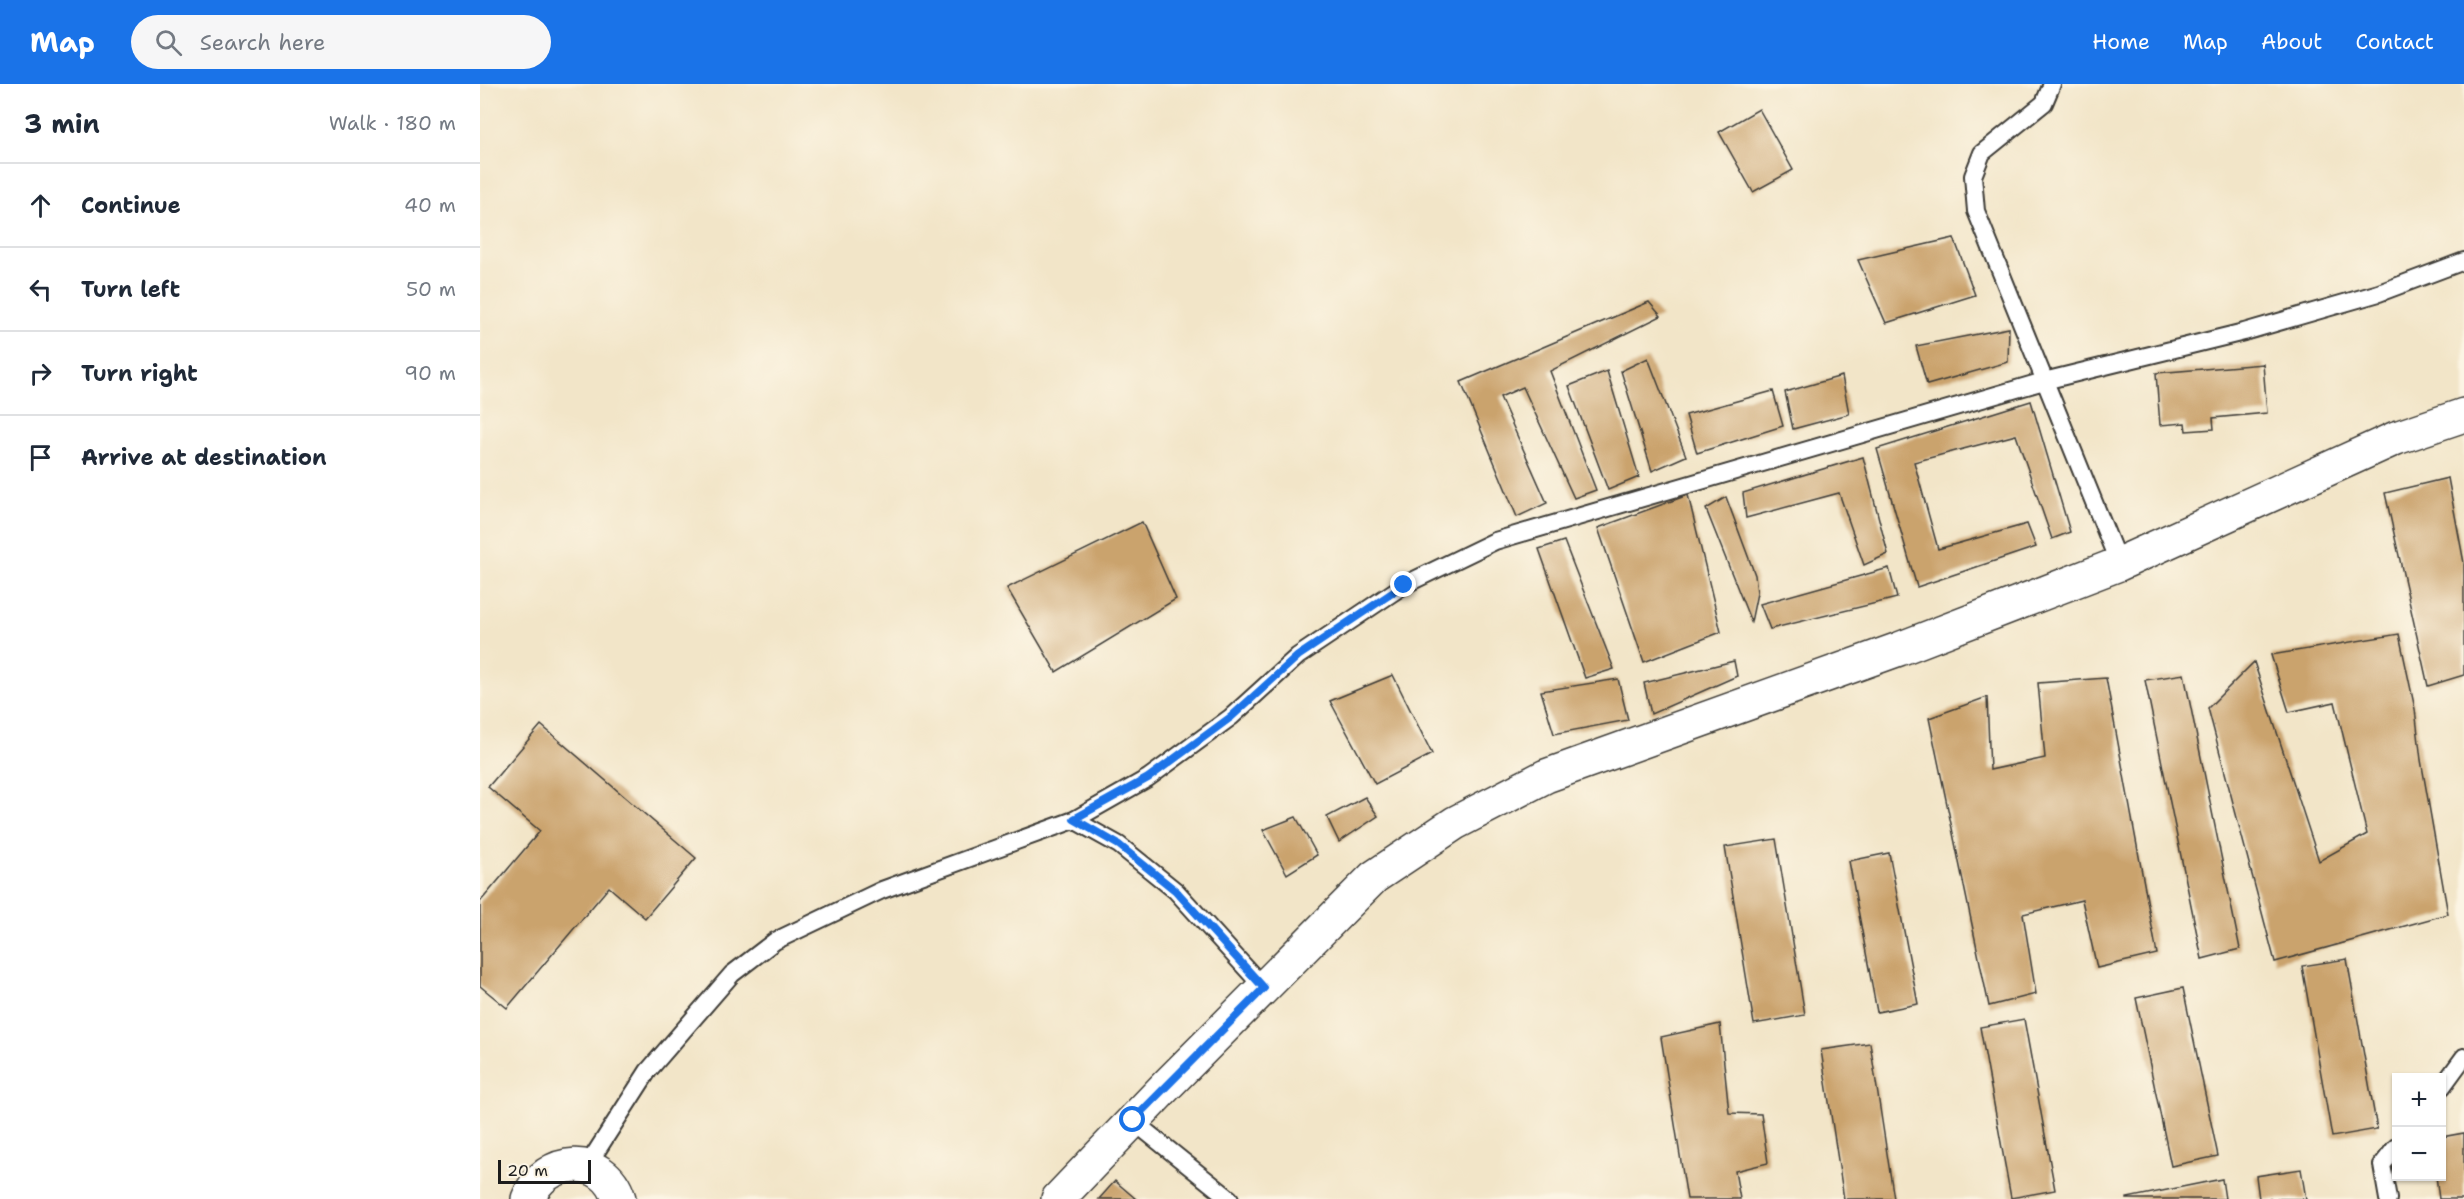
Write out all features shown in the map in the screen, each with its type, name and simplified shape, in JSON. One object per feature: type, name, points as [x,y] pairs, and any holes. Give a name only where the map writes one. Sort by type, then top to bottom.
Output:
[{"type":"street","points":[[1059,1199],[1133,1120],[1374,877],[1455,823],[1546,776],[1899,649],[2119,564],[2396,438],[2464,415]]},
{"type":"street","points":[[528,1199],[535,1184],[545,1173],[573,1164],[587,1166],[601,1173],[611,1183],[619,1199]]},
{"type":"lane","points":[[2052,84],[2044,103],[1982,153],[1973,176],[1976,212],[2119,564]]},
{"type":"lane","points":[[587,1166],[648,1071],[732,974],[775,941],[882,890],[1074,819],[1148,778],[1231,717],[1298,656],[1404,585],[1495,541],[2044,381],[2244,332],[2379,293],[2464,261]]},
{"type":"lane","points":[[1074,819],[1119,845],[1176,891],[1264,988]]},
{"type":"lane","points":[[2446,1082],[2464,1057]]},
{"type":"lane","points":[[1133,1120],[1230,1199]]},
{"type":"lane","points":[[2388,1199],[2382,1165],[2392,1152]]},
{"type":"building","points":[[1759,109],[1793,170],[1753,192],[1719,132]]},
{"type":"building","points":[[1954,238],[1975,295],[1886,323],[1858,260]]},
{"type":"building","points":[[1649,302],[1661,316],[1550,371],[1596,490],[1574,498],[1523,387],[1500,397],[1547,503],[1517,517],[1461,382]]},
{"type":"building","points":[[2009,328],[2008,362],[1927,385],[1916,346]]},
{"type":"building","points":[[1648,358],[1686,456],[1652,471],[1621,371]]},
{"type":"building","points":[[2263,364],[2267,413],[2213,418],[2214,429],[2186,431],[2185,423],[2160,425],[2156,373]]},
{"type":"building","points":[[1607,371],[1639,477],[1608,490],[1569,386]]},
{"type":"building","points":[[1842,376],[1849,414],[1793,429],[1785,392]]},
{"type":"building","points":[[1773,391],[1783,426],[1697,453],[1686,415]]},
{"type":"building","points":[[2031,401],[2070,532],[2052,539],[2016,435],[1914,462],[1938,549],[2027,524],[2036,547],[1917,587],[1877,449]]},
{"type":"building","points":[[1863,457],[1888,554],[1864,565],[1839,493],[1746,518],[1743,493]]},
{"type":"building","points":[[2448,478],[2464,563],[2464,675],[2428,686],[2385,493]]},
{"type":"building","points":[[1688,495],[1721,632],[1644,662],[1598,528]]},
{"type":"building","points":[[1726,497],[1755,575],[1757,593],[1751,622],[1706,509]]},
{"type":"building","points":[[1142,522],[1176,599],[1056,672],[1007,588]]},
{"type":"building","points":[[1564,541],[1614,669],[1585,678],[1539,549]]},
{"type":"building","points":[[1889,568],[1897,598],[1770,629],[1760,604]]},
{"type":"building","points":[[2399,634],[2415,709],[2421,760],[2448,914],[2275,962],[2208,708],[2254,662],[2319,861],[2367,834],[2335,702],[2289,712],[2271,655]]},
{"type":"building","points":[[1734,661],[1737,676],[1651,714],[1644,683]]},
{"type":"building","points":[[2184,674],[2240,949],[2202,959],[2145,680]]},
{"type":"building","points":[[1393,675],[1432,754],[1375,784],[1330,701]]},
{"type":"building","points":[[2106,678],[2157,954],[2097,968],[2082,900],[2023,914],[2036,994],[1989,1006],[1929,718],[1987,697],[1990,770],[2045,758],[2038,683]]},
{"type":"building","points":[[1618,679],[1628,720],[1554,734],[1541,691]]},
{"type":"building","points":[[541,725],[696,858],[645,918],[609,887],[507,1008],[480,986],[480,902],[540,831],[488,787]]},
{"type":"building","points":[[1365,797],[1378,816],[1339,842],[1327,817]]},
{"type":"building","points":[[1296,817],[1317,855],[1287,874],[1263,830]]},
{"type":"building","points":[[1776,839],[1805,1015],[1754,1024],[1725,847]]},
{"type":"building","points":[[1889,853],[1918,1004],[1877,1012],[1849,861]]},
{"type":"building","points":[[2347,959],[2377,1129],[2332,1137],[2302,966]]},
{"type":"building","points":[[2183,988],[2218,1156],[2171,1166],[2136,998]]},
{"type":"building","points":[[2024,1019],[2055,1190],[2011,1198],[1980,1027]]},
{"type":"building","points":[[1720,1024],[1729,1113],[1761,1114],[1768,1163],[1735,1171],[1740,1199],[1687,1199],[1661,1037]]},
{"type":"building","points":[[1870,1043],[1894,1199],[1844,1199],[1821,1050]]},
{"type":"building","points":[[2464,1133],[2464,1199],[2439,1199],[2437,1181],[2446,1181],[2446,1136]]},
{"type":"building","points":[[2301,1169],[2306,1199],[2259,1199],[2256,1176]]},
{"type":"building","points":[[2222,1179],[2225,1199],[2127,1199],[2127,1198]]},
{"type":"building","points":[[1115,1181],[1136,1199],[1099,1199]]},
{"type":"route","points":[[1133,1120],[1264,988],[1176,891],[1119,845],[1074,819],[1148,778],[1231,717],[1298,656],[1404,585]]}]
